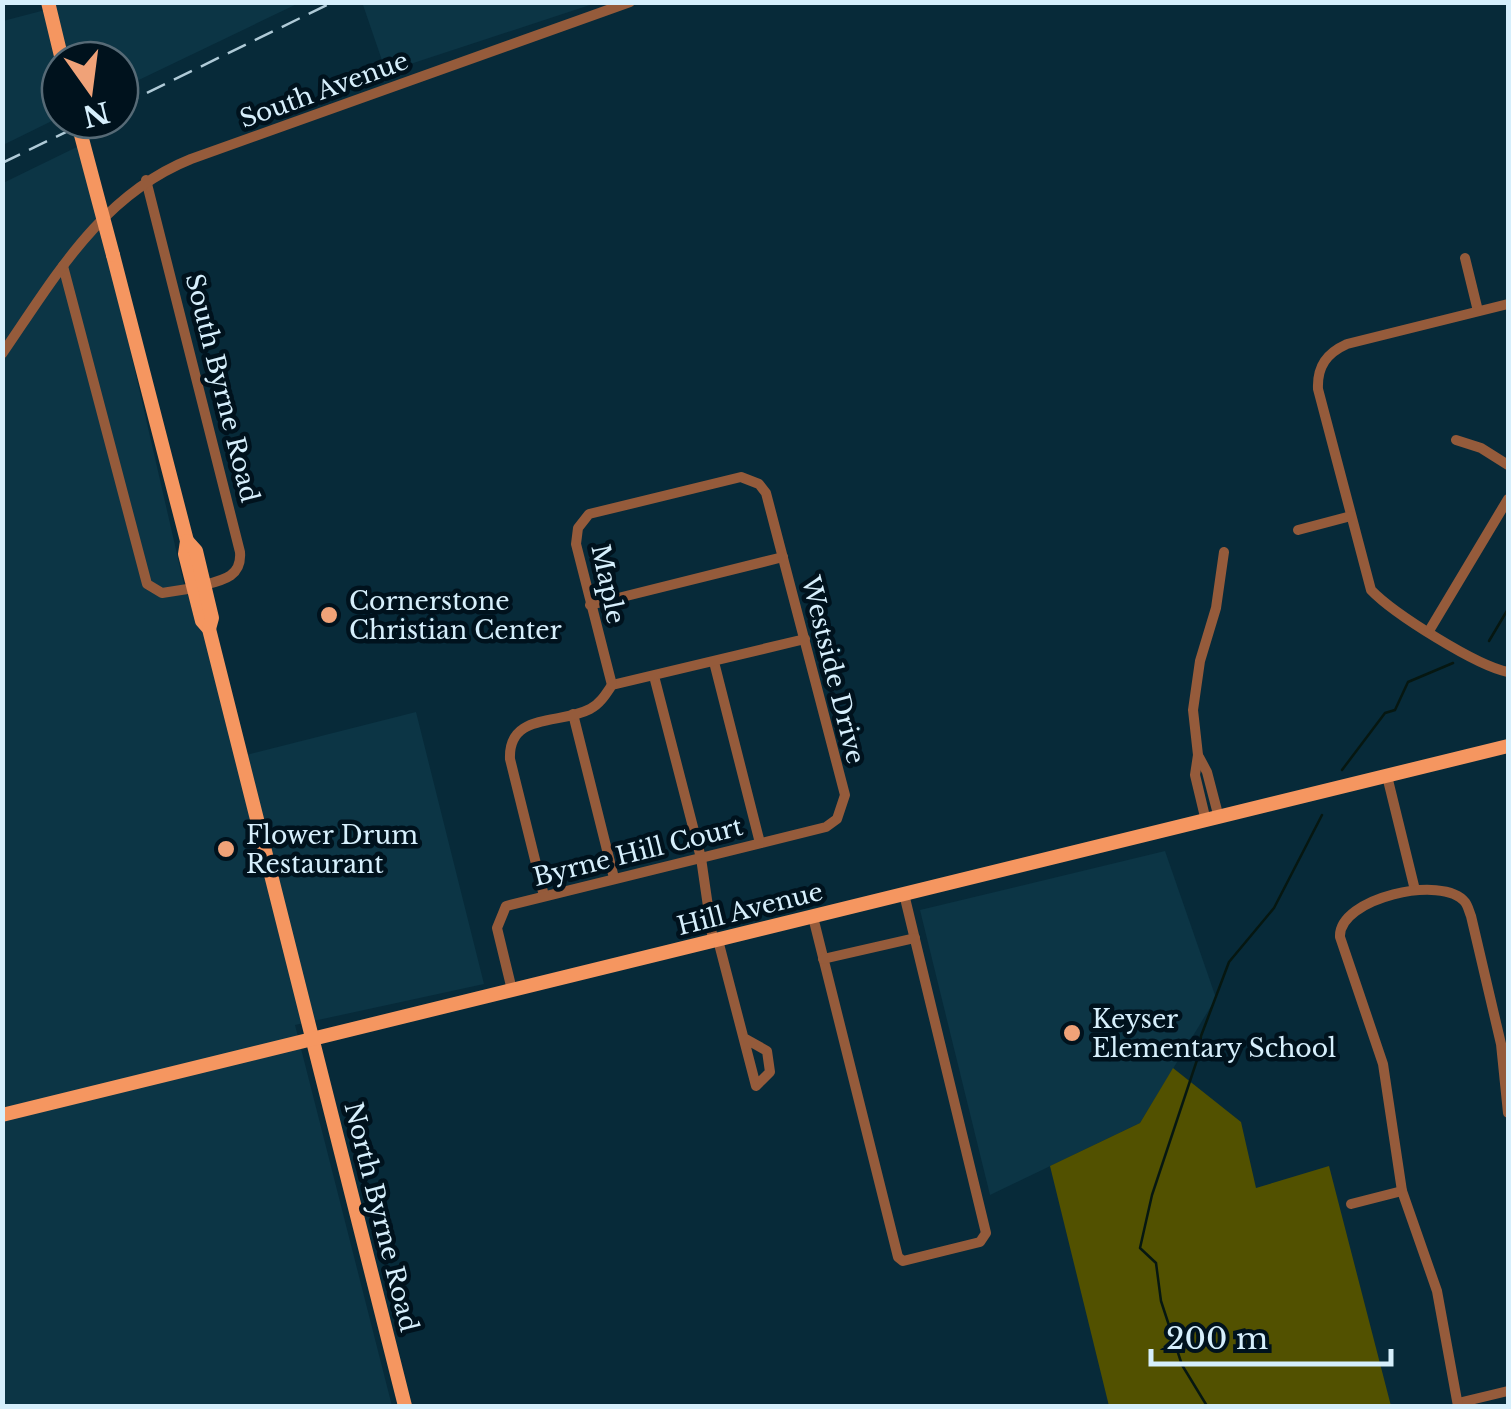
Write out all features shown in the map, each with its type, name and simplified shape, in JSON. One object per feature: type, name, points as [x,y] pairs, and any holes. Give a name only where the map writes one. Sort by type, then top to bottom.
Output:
[{"type":"main road","points":[[48,2],[57,40]]},
{"type":"main road","points":[[82,140],[187,541],[196,551],[199,586],[212,618],[209,628],[314,1038]]},
{"type":"main road","name":"Hill Avenue","points":[[2,1115],[1508,746]]},
{"type":"main road","name":"North Byrne Road","points":[[314,1038],[405,1406]]},
{"type":"street","name":"South Avenue","points":[[2,354],[63,266],[112,208],[146,180],[191,158],[630,2]]},
{"type":"street","name":"South Byrne Road","points":[[146,180],[240,552],[241,563],[235,574],[199,586]]},
{"type":"street","points":[[1465,258],[1478,311]]},
{"type":"street","points":[[63,266],[148,584],[167,593],[199,586]]},
{"type":"street","points":[[1508,304],[1347,344],[1333,350],[1317,375],[1371,590],[1477,660],[1508,672]]},
{"type":"street","points":[[1456,440],[1481,448],[1508,464]]},
{"type":"street","name":"Westside Drive","points":[[608,509],[741,477],[760,484],[784,557],[845,795],[837,819],[808,832]]},
{"type":"street","points":[[1429,631],[1508,499]]},
{"type":"street","name":"Maple","points":[[608,509],[589,514],[578,528],[576,544],[612,685]]},
{"type":"street","points":[[1298,530],[1351,516]]},
{"type":"street","points":[[1213,819],[1195,775],[1198,755],[1193,710],[1224,552]]},
{"type":"street","points":[[590,605],[784,557]]},
{"type":"street","points":[[544,896],[509,746],[515,733],[528,725],[592,709],[612,685],[805,640]]},
{"type":"street","points":[[714,662],[760,843]]},
{"type":"street","points":[[654,676],[701,858],[715,940],[744,1038]]},
{"type":"street","points":[[573,714],[614,878]]},
{"type":"street","points":[[1387,776],[1415,890]]},
{"type":"street","name":"Byrne Hill Court","points":[[512,990],[496,928],[506,906],[808,832]]},
{"type":"street","points":[[1508,1113],[1501,1044],[1465,902],[1454,894],[1415,890],[1364,904],[1343,920],[1340,929],[1383,1064],[1402,1191],[1437,1291],[1458,1405],[1508,1391]]},
{"type":"street","points":[[813,916],[898,1257],[904,1261],[980,1242],[986,1233],[904,894]]},
{"type":"street","points":[[824,959],[915,938]]},
{"type":"street","points":[[1351,1204],[1402,1191]]},
{"type":"shaded area","points":[[362,2],[596,2],[596,3],[386,72]]},
{"type":"shaded area","points":[[48,3],[299,3],[140,79],[140,40],[40,40],[40,127],[3,145],[3,21],[49,9]]},
{"type":"shaded area","points":[[83,144],[185,589],[219,667],[242,756],[416,712],[484,984],[295,1025],[392,1406],[3,1406],[3,183]]},
{"type":"shaded area","name":"Keyser Elementary School","points":[[1165,851],[1216,998],[1140,1123],[990,1195],[920,910]]},
{"type":"shaded area","points":[[1173,1068],[1241,1122],[1256,1188],[1329,1166],[1391,1406],[1109,1406],[1050,1166],[1140,1123]]},
{"type":"waterway","points":[[1489,641],[1508,609]]},
{"type":"waterway","points":[[1342,770],[1385,713],[1395,710],[1408,682],[1453,663]]},
{"type":"waterway","points":[[1207,1406],[1182,1365],[1161,1301],[1156,1263],[1140,1248],[1152,1195],[1199,1054],[1201,1036],[1229,962],[1274,908],[1322,815]]},
{"type":"railway","points":[[140,96],[333,2]]},
{"type":"railway","points":[[2,163],[50,140]]},
{"type":"place","name":"Cornerstone Christian Center","points":[[329,615]]},
{"type":"place","name":"Flower Drum Restaurant","points":[[226,849]]},
{"type":"place","name":"Keyser Elementary School","points":[[1072,1033]]}]
